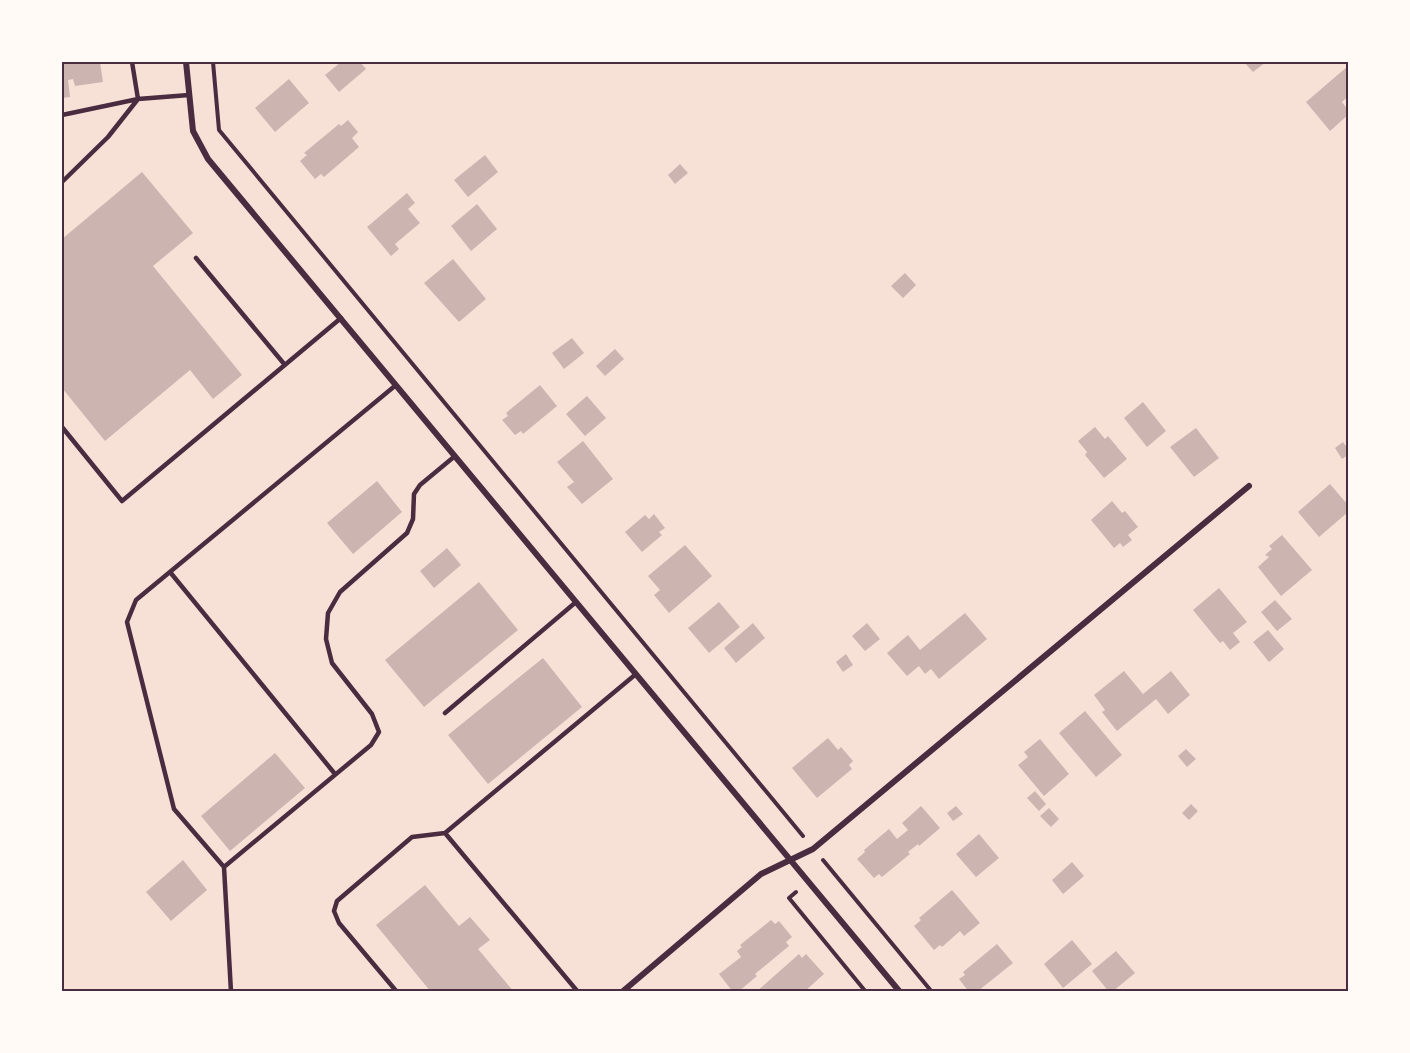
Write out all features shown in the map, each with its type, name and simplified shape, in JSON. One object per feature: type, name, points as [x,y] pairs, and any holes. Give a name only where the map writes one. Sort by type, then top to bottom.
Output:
[{"type":"street","points":[[186,62],[193,132],[208,159],[900,992]]},
{"type":"street","points":[[622,992],[761,874],[813,849],[1249,486]]},
{"type":"lane","points":[[62,182],[108,137],[138,99],[132,62]]},
{"type":"lane","points":[[62,114],[138,99],[189,95]]},
{"type":"lane","points":[[196,258],[285,365]]},
{"type":"lane","points":[[62,427],[122,501],[342,318]]},
{"type":"lane","points":[[231,992],[224,867],[174,809],[128,622],[136,600],[396,385]]},
{"type":"lane","points":[[224,867],[371,745],[379,732],[372,714],[332,663],[326,639],[328,613],[340,592],[407,532],[412,519],[414,494],[420,485],[455,456]]},
{"type":"lane","points":[[170,572],[335,774]]},
{"type":"lane","points":[[446,713],[576,602]]},
{"type":"lane","points":[[397,992],[339,923],[334,911],[337,901],[412,837],[445,833],[636,674]]},
{"type":"lane","points":[[445,833],[578,992]]},
{"type":"path","points":[[213,62],[219,130],[932,992]]},
{"type":"building","points":[[62,62],[100,62],[103,82],[75,86],[73,79],[68,80],[70,97],[62,98]]},
{"type":"building","points":[[341,62],[360,62],[366,69],[339,92],[325,75]]},
{"type":"building","points":[[1244,62],[1266,62],[1253,72]]},
{"type":"building","points":[[1348,66],[1348,96],[1342,102],[1348,110],[1348,115],[1330,131],[1306,102]]},
{"type":"building","points":[[289,79],[309,103],[275,132],[255,108]]},
{"type":"building","points":[[348,120],[358,132],[352,138],[359,147],[324,177],[321,174],[315,179],[300,161],[307,155],[304,153],[339,124],[341,126]]},
{"type":"building","points":[[485,155],[498,172],[468,197],[454,180]]},
{"type":"building","points":[[680,164],[688,173],[675,184],[668,175]]},
{"type":"building","points":[[142,172],[193,233],[153,266],[242,375],[213,399],[190,370],[105,441],[62,388],[62,239]]},
{"type":"building","points":[[407,193],[415,203],[408,209],[420,223],[395,244],[399,249],[391,256],[367,227]]},
{"type":"building","points":[[477,204],[497,229],[471,251],[451,226]]},
{"type":"building","points":[[453,259],[486,299],[459,322],[424,283]]},
{"type":"building","points":[[905,273],[916,285],[903,298],[891,286]]},
{"type":"building","points":[[572,338],[584,353],[564,369],[552,353]]},
{"type":"building","points":[[615,349],[624,359],[605,376],[596,366]]},
{"type":"building","points":[[540,385],[557,406],[523,434],[521,431],[515,435],[502,420],[508,416],[506,413]]},
{"type":"building","points":[[587,396],[606,418],[585,436],[566,414]]},
{"type":"building","points":[[1143,402],[1166,431],[1147,447],[1124,418]]},
{"type":"building","points":[[1095,427],[1105,439],[1108,436],[1127,459],[1104,478],[1085,455],[1087,452],[1078,441]]},
{"type":"building","points":[[1196,428],[1219,458],[1194,477],[1170,447]]},
{"type":"building","points":[[583,441],[613,479],[582,504],[567,487],[574,482],[557,462]]},
{"type":"building","points":[[1343,442],[1348,449],[1348,455],[1342,459],[1335,448]]},
{"type":"building","points":[[377,481],[402,512],[353,554],[327,523]]},
{"type":"building","points":[[1330,484],[1348,505],[1348,512],[1319,537],[1298,512]]},
{"type":"building","points":[[1112,501],[1122,513],[1125,511],[1138,527],[1128,535],[1132,540],[1123,547],[1120,543],[1114,548],[1091,520]]},
{"type":"building","points":[[654,514],[665,528],[659,532],[662,535],[642,552],[625,532],[645,515],[649,519]]},
{"type":"building","points":[[1282,535],[1312,570],[1281,596],[1258,567],[1269,557],[1265,555],[1272,549],[1269,546]]},
{"type":"building","points":[[685,545],[712,576],[669,613],[654,595],[660,590],[648,576]]},
{"type":"building","points":[[447,548],[461,565],[434,588],[420,571]]},
{"type":"building","points":[[479,582],[518,630],[424,707],[385,660]]},
{"type":"building","points":[[1219,588],[1247,622],[1233,633],[1240,642],[1230,650],[1223,641],[1220,643],[1193,610]]},
{"type":"building","points":[[1275,600],[1292,619],[1277,631],[1261,612]]},
{"type":"building","points":[[719,602],[740,627],[709,653],[688,628]]},
{"type":"building","points":[[965,613],[987,639],[939,679],[931,669],[925,674],[919,666],[907,676],[887,653],[908,635],[920,650]]},
{"type":"building","points":[[753,623],[765,638],[736,663],[724,648]]},
{"type":"building","points":[[867,623],[880,639],[865,651],[852,636]]},
{"type":"building","points":[[1268,630],[1284,649],[1269,662],[1253,642]]},
{"type":"building","points":[[846,654],[853,665],[843,672],[836,662]]},
{"type":"building","points":[[543,658],[582,707],[488,784],[448,735]]},
{"type":"building","points":[[1124,671],[1143,694],[1171,671],[1190,695],[1168,714],[1156,699],[1117,731],[1102,712],[1105,710],[1094,695]]},
{"type":"building","points":[[1085,711],[1122,755],[1096,777],[1059,733]]},
{"type":"building","points":[[828,738],[838,750],[841,747],[853,761],[849,765],[852,769],[817,798],[792,768]]},
{"type":"building","points":[[1040,739],[1069,774],[1044,796],[1018,765],[1028,757],[1024,752]]},
{"type":"building","points":[[1186,749],[1196,759],[1187,767],[1178,756]]},
{"type":"building","points":[[275,753],[305,788],[230,851],[201,816]]},
{"type":"building","points":[[1035,791],[1046,804],[1039,811],[1027,798]]},
{"type":"building","points":[[1191,804],[1198,811],[1189,820],[1182,813]]},
{"type":"building","points":[[921,806],[940,828],[908,852],[910,854],[882,877],[879,874],[874,878],[857,859],[889,829],[897,839],[908,830],[902,823]]},
{"type":"building","points":[[956,806],[963,814],[953,821],[947,813]]},
{"type":"building","points":[[1049,808],[1059,819],[1051,827],[1040,816]]},
{"type":"building","points":[[979,834],[999,858],[976,877],[956,854]]},
{"type":"building","points":[[183,860],[207,890],[171,921],[146,892]]},
{"type":"building","points":[[1072,862],[1084,876],[1063,894],[1052,880]]},
{"type":"building","points":[[425,885],[459,926],[470,917],[490,940],[478,949],[514,992],[431,992],[376,925]]},
{"type":"building","points":[[952,890],[980,923],[964,936],[960,931],[942,947],[940,945],[934,950],[914,926],[921,920],[919,918]]},
{"type":"building","points":[[771,920],[775,924],[779,921],[792,937],[786,942],[789,946],[755,974],[757,976],[738,992],[733,992],[719,974],[741,957],[737,951],[742,947],[740,945]]},
{"type":"building","points":[[1072,940],[1092,964],[1063,988],[1044,964]]},
{"type":"building","points":[[997,944],[1013,963],[978,991],[976,989],[969,992],[959,979],[965,975],[963,972]]},
{"type":"building","points":[[1116,951],[1135,973],[1109,992],[1092,971]]},
{"type":"building","points":[[799,954],[802,958],[806,954],[824,974],[804,992],[756,992]]}]
